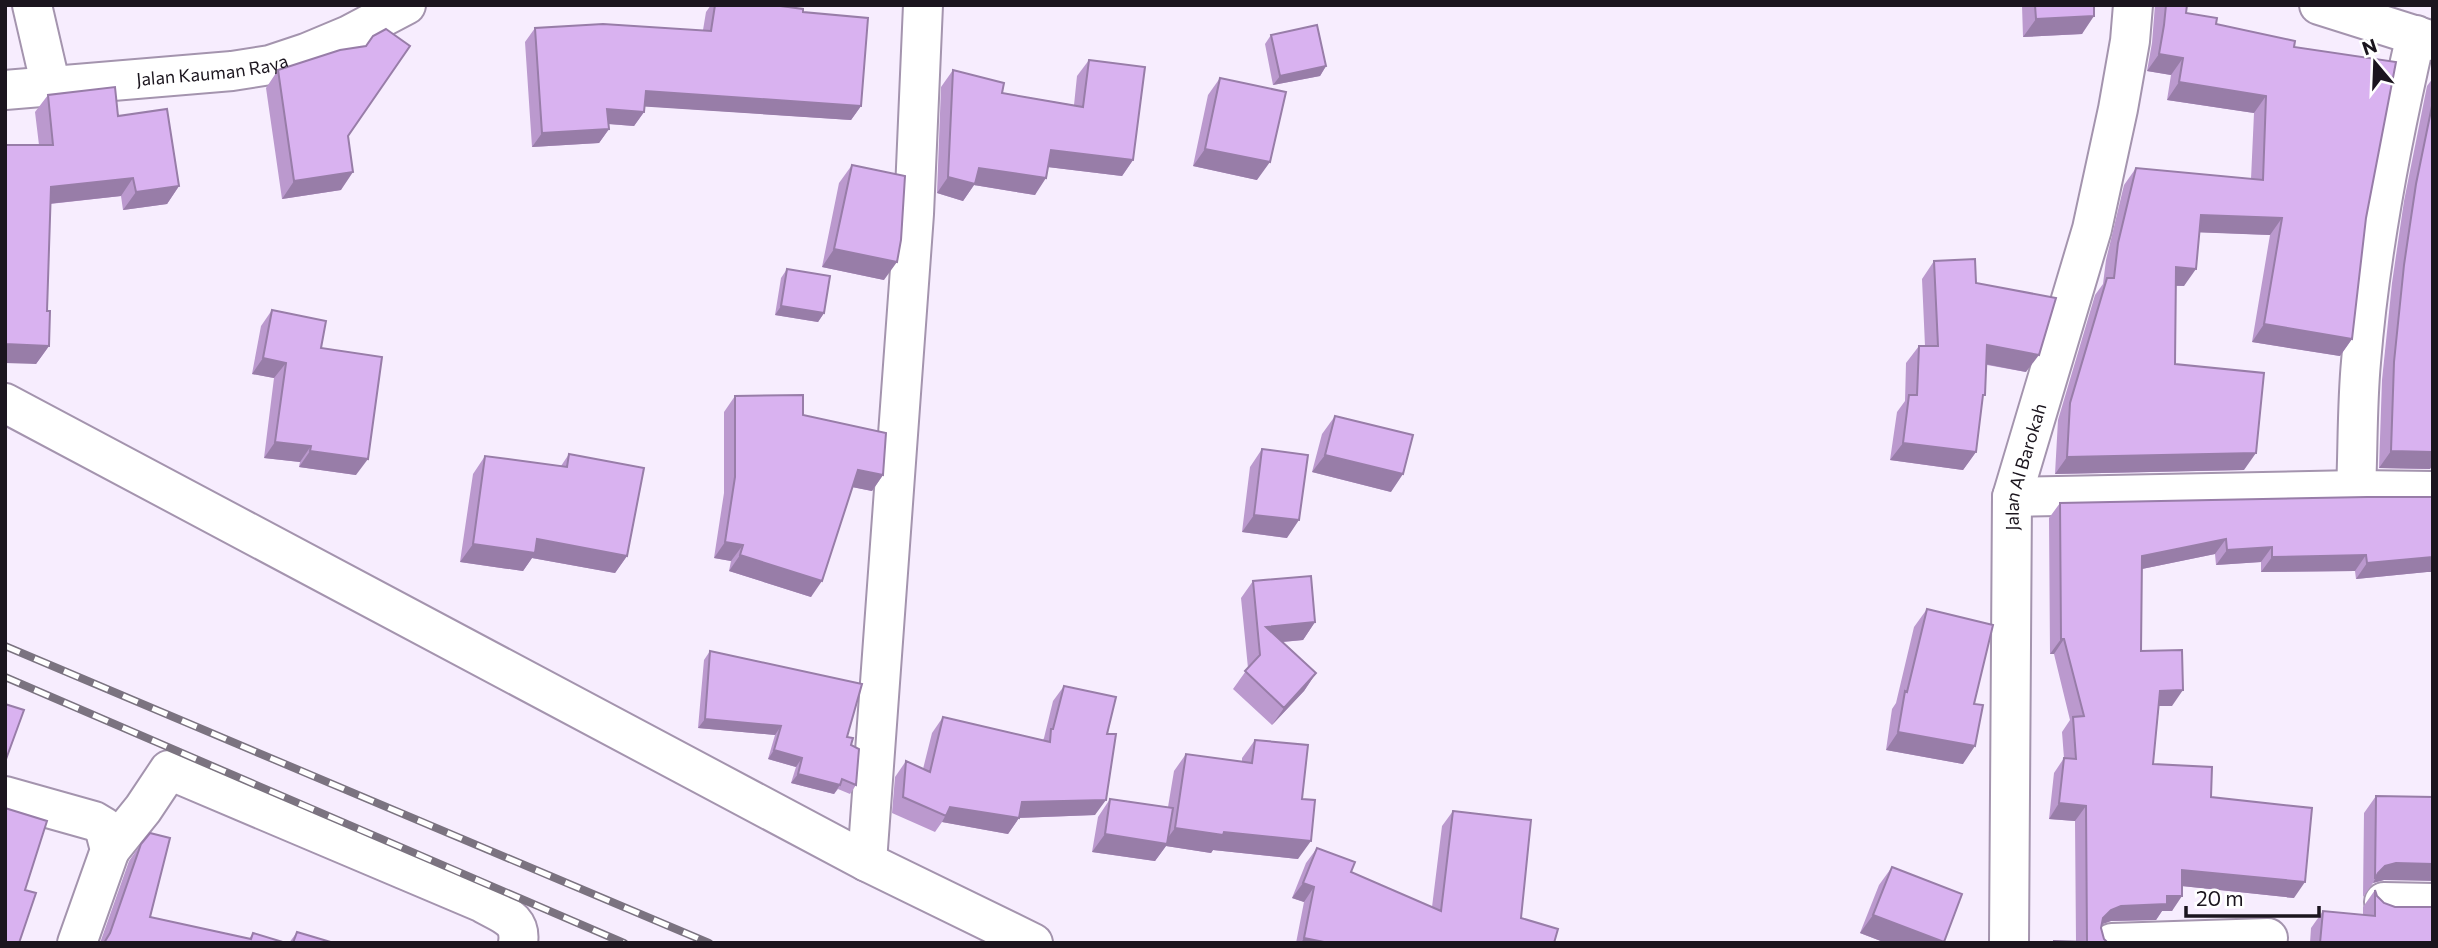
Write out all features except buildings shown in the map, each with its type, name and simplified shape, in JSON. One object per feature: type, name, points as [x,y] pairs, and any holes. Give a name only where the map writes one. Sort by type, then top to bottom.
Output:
[{"type":"street","points":[[32,5],[51,87]]},
{"type":"street","name":"Jalan Kauman Raya","points":[[5,90],[232,71],[270,65],[349,35],[406,5]]},
{"type":"street","points":[[867,862],[914,214],[923,5]]},
{"type":"street","name":"Jalan Al Barokah","points":[[2009,943],[2012,497],[2092,229],[2118,109],[2130,41],[2133,5]]},
{"type":"street","points":[[2319,5],[2424,38],[2392,139],[2374,256],[2361,363],[2356,491]]},
{"type":"street","points":[[5,403],[867,862],[1033,943]]},
{"type":"street","points":[[2012,497],[2433,491]]},
{"type":"street","points":[[76,943],[110,850],[143,809],[169,770],[483,903],[514,921],[520,931],[518,943]]},
{"type":"street","points":[[5,796],[94,821],[104,827],[110,850]]},
{"type":"street","points":[[2384,902],[2433,904]]},
{"type":"street","points":[[2112,943],[2268,939]]},
{"type":"railway","points":[[5,646],[709,943]]},
{"type":"railway","points":[[5,677],[624,943]]}]
